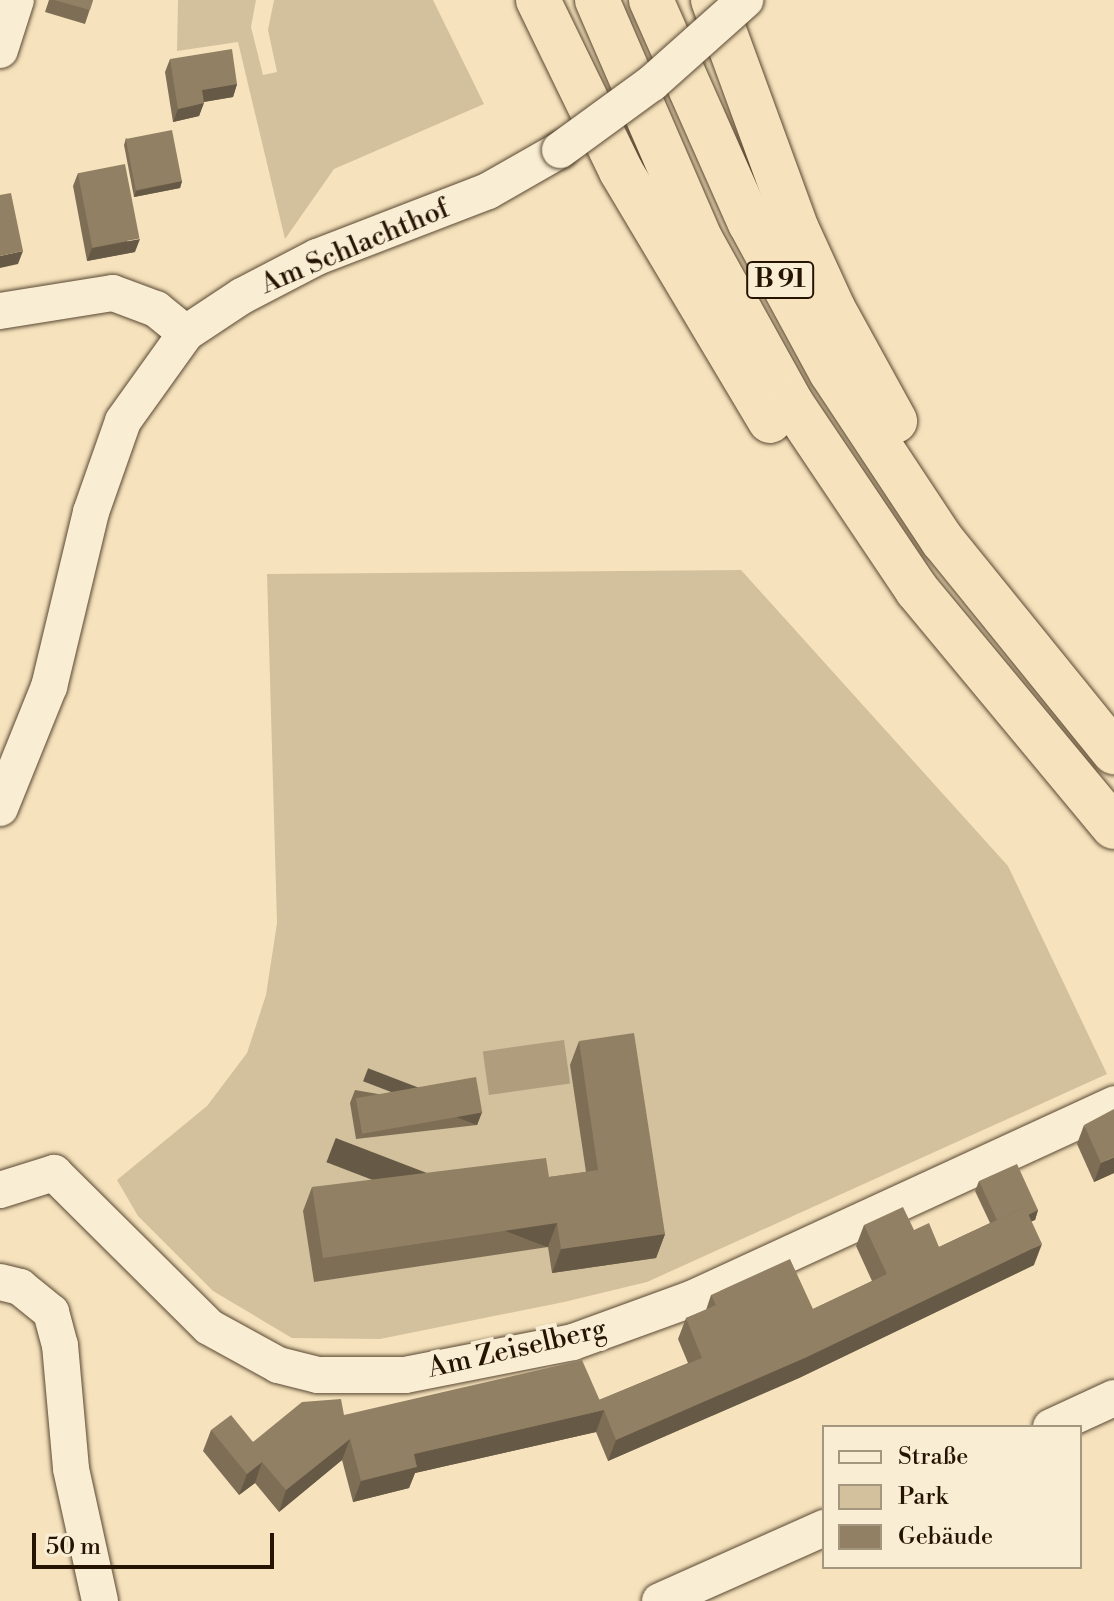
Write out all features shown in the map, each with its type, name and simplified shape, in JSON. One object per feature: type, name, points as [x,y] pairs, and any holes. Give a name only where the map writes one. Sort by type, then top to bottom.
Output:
[{"type":"highway","points":[[538,0],[621,171],[733,364],[804,474],[868,521]]},
{"type":"highway","name":"B 91","points":[[597,0],[701,240],[792,404],[868,521],[973,663],[1114,827]]},
{"type":"highway","name":"B 91","points":[[651,0],[696,111],[788,295],[831,372],[943,541],[1114,752]]},
{"type":"highway","points":[[713,0],[797,229],[833,308],[926,472],[943,541]]},
{"type":"street","points":[[0,50],[16,0]]},
{"type":"street","name":"Am Schlachthof","points":[[0,808],[49,687],[91,512],[123,421],[186,333],[242,296],[317,257],[488,191],[560,150],[652,83],[745,0]]},
{"type":"street","points":[[0,311],[113,293],[156,309],[186,333]]},
{"type":"street","name":"Am Zeiselberg","points":[[0,1190],[54,1173],[209,1327],[278,1365],[318,1375],[405,1375],[573,1342],[691,1299],[1114,1104]]},
{"type":"street","points":[[0,1282],[20,1287],[51,1312],[60,1345],[71,1469],[100,1601]]},
{"type":"street","points":[[1055,1425],[1114,1398]]},
{"type":"street","points":[[660,1601],[822,1529]]},
{"type":"green space","points":[[178,0],[256,0],[251,27],[263,75],[277,72],[268,30],[274,0],[433,0],[484,104],[334,169],[285,239],[238,42],[177,51]]},
{"type":"green space","points":[[741,570],[1008,866],[1107,1074],[647,1282],[380,1339],[292,1338],[213,1291],[138,1216],[117,1180],[207,1106],[247,1053],[266,995],[277,923],[267,574]]},
{"type":"shaded area","points":[[564,1040],[570,1084],[489,1095],[483,1051]]},
{"type":"building","points":[[54,0],[93,0],[90,10]]},
{"type":"building","points":[[232,49],[237,84],[202,90],[204,103],[178,109],[170,59]]},
{"type":"building","points":[[172,130],[182,181],[136,190],[126,139]]},
{"type":"building","points":[[125,164],[140,239],[92,248],[78,173]]},
{"type":"building","points":[[11,193],[23,251],[0,256],[0,195]]},
{"type":"building","points":[[634,1033],[665,1234],[561,1249],[557,1223],[323,1258],[312,1187],[546,1158],[549,1177],[598,1170],[579,1041]]},
{"type":"building","points":[[476,1077],[482,1112],[362,1134],[356,1098]]},
{"type":"building","points":[[1114,1109],[1114,1157],[1101,1163],[1084,1125]]},
{"type":"building","points":[[1017,1164],[1038,1210],[1028,1215],[1025,1207],[997,1220],[979,1181]]},
{"type":"building","points":[[903,1207],[914,1230],[929,1223],[939,1247],[1025,1207],[1042,1244],[807,1357],[616,1440],[604,1410],[414,1454],[417,1467],[361,1481],[350,1439],[286,1490],[262,1462],[247,1474],[211,1430],[231,1415],[253,1442],[302,1402],[341,1399],[344,1415],[582,1360],[600,1400],[702,1358],[686,1318],[716,1305],[711,1295],[790,1259],[813,1309],[887,1274],[864,1225]]}]
